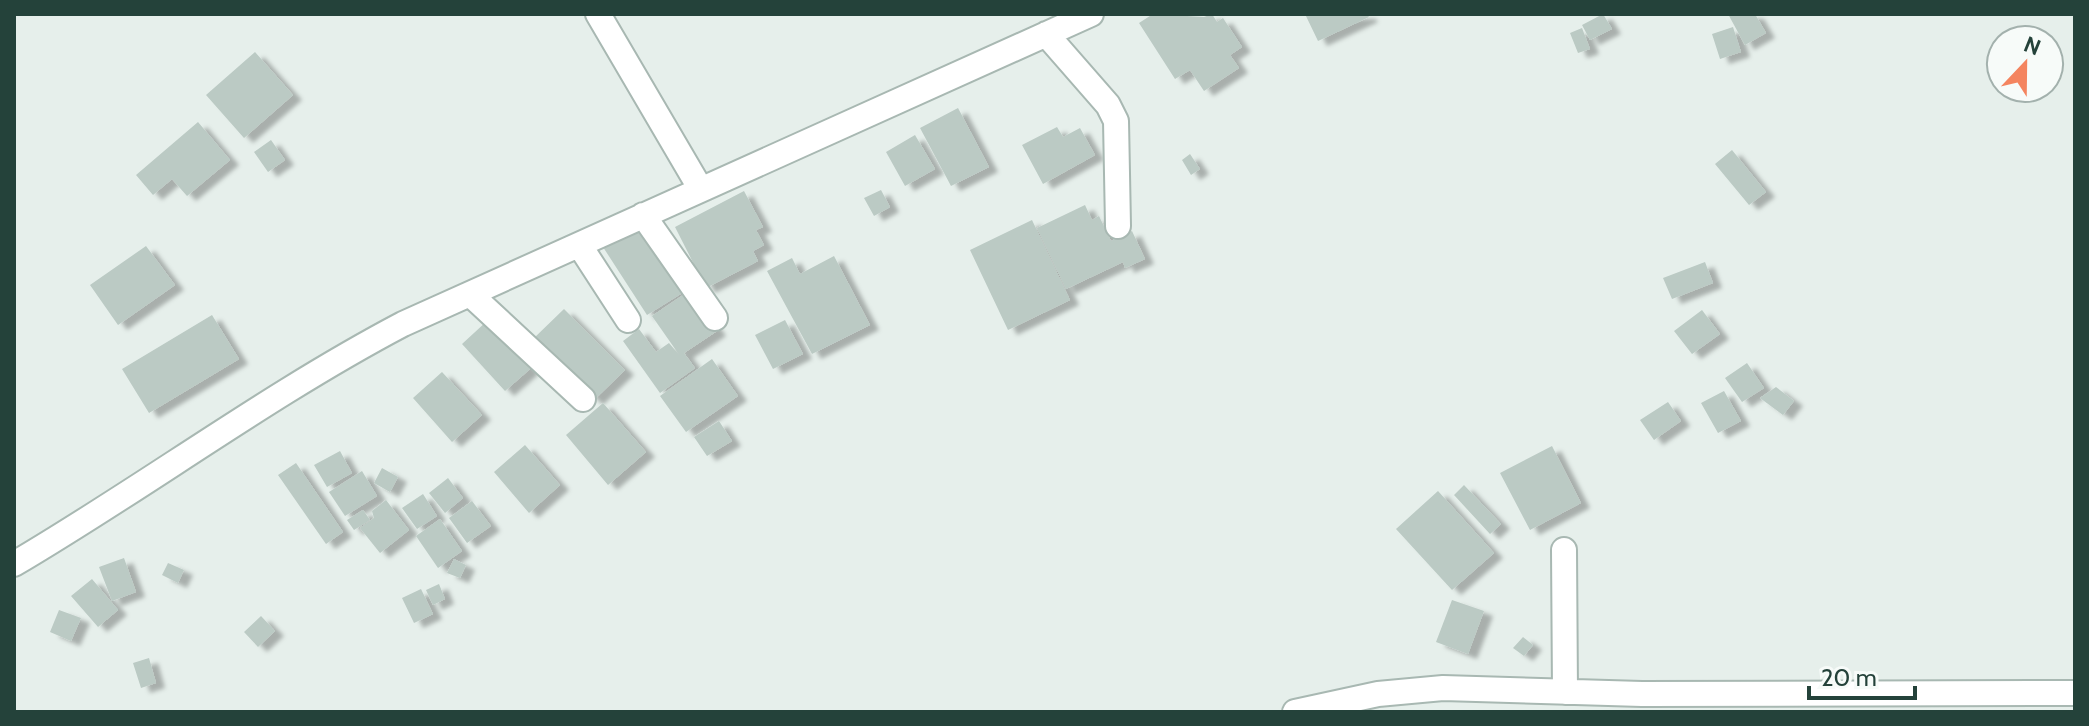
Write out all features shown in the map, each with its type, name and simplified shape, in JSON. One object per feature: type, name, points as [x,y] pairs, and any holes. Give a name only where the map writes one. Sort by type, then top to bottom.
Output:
[{"type":"street","points":[[598,14],[700,188]]},
{"type":"street","points":[[14,564],[349,352],[403,324],[1091,14]]},
{"type":"street","points":[[1046,34],[1108,105],[1116,121],[1118,226]]},
{"type":"street","points":[[643,215],[715,318]]},
{"type":"street","points":[[580,246],[628,320]]},
{"type":"street","points":[[471,295],[583,399]]},
{"type":"street","points":[[1564,550],[1565,692]]},
{"type":"street","points":[[1295,712],[1406,690],[2075,693]]},
{"type":"building","points":[[1153,14],[1204,17],[1212,14],[1217,22],[1223,18],[1242,47],[1230,55],[1239,68],[1204,91],[1190,70],[1175,79],[1139,23]]},
{"type":"building","points":[[1305,14],[1367,14],[1369,17],[1318,41]]},
{"type":"building","points":[[1603,14],[1612,29],[1590,40],[1582,25]]},
{"type":"building","points":[[1728,14],[1755,14],[1766,33],[1745,45]]},
{"type":"building","points":[[1733,27],[1741,52],[1720,59],[1712,34]]},
{"type":"building","points":[[1582,28],[1590,49],[1578,53],[1570,33]]},
{"type":"building","points":[[255,52],[293,95],[244,138],[206,95]]},
{"type":"building","points":[[958,108],[989,167],[951,186],[920,128]]},
{"type":"building","points":[[198,122],[230,160],[187,196],[172,179],[153,195],[136,175]]},
{"type":"building","points":[[1057,127],[1063,137],[1080,128],[1095,155],[1043,184],[1022,145]]},
{"type":"building","points":[[915,135],[935,169],[905,186],[886,152]]},
{"type":"building","points":[[271,140],[285,160],[268,172],[254,152]]},
{"type":"building","points":[[1732,150],[1766,192],[1749,205],[1715,164]]},
{"type":"building","points":[[1190,154],[1200,169],[1191,175],[1182,160]]},
{"type":"building","points":[[881,190],[890,207],[874,216],[864,198]]},
{"type":"building","points":[[744,191],[763,227],[756,230],[764,245],[753,251],[758,261],[706,288],[675,227]]},
{"type":"building","points":[[1085,205],[1092,220],[1099,216],[1111,241],[1132,231],[1145,259],[1125,268],[1123,262],[1066,289],[1037,228]]},
{"type":"building","points":[[1032,220],[1070,300],[1008,330],[970,250]]},
{"type":"building","points":[[643,221],[687,290],[647,315],[603,247]]},
{"type":"building","points":[[146,246],[175,285],[118,325],[90,285]]},
{"type":"building","points":[[834,256],[870,325],[812,354],[767,271],[792,258],[800,274]]},
{"type":"building","points":[[1705,262],[1713,283],[1672,299],[1663,278]]},
{"type":"building","points":[[689,291],[717,331],[684,353],[695,368],[660,393],[623,341],[639,329],[656,352],[669,343],[680,356],[652,316]]},
{"type":"building","points":[[564,309],[625,370],[594,400],[533,339]]},
{"type":"building","points":[[1702,310],[1720,334],[1692,354],[1674,331]]},
{"type":"building","points":[[212,315],[239,359],[149,413],[122,369]]},
{"type":"building","points":[[785,320],[803,354],[773,369],[755,335]]},
{"type":"building","points":[[487,321],[530,369],[505,391],[462,344]]},
{"type":"building","points":[[712,359],[738,396],[686,432],[660,396]]},
{"type":"building","points":[[1747,363],[1764,388],[1742,402],[1725,378]]},
{"type":"building","points":[[442,372],[482,415],[452,442],[413,398]]},
{"type":"building","points":[[1776,387],[1794,401],[1783,415],[1760,398]]},
{"type":"building","points":[[1724,391],[1741,421],[1718,433],[1701,403]]},
{"type":"building","points":[[1668,402],[1681,421],[1654,440],[1640,420]]},
{"type":"building","points":[[603,403],[646,452],[608,485],[566,435]]},
{"type":"building","points":[[719,421],[732,441],[707,456],[694,437]]},
{"type":"building","points":[[525,445],[560,485],[529,513],[494,472]]},
{"type":"building","points":[[1552,446],[1581,503],[1530,530],[1500,473]]},
{"type":"building","points":[[340,451],[352,473],[327,487],[314,465]]},
{"type":"building","points":[[296,463],[343,532],[326,544],[278,475]]},
{"type":"building","points":[[382,468],[398,477],[390,492],[374,483]]},
{"type":"building","points":[[362,471],[377,496],[345,516],[329,492]]},
{"type":"building","points":[[448,478],[463,498],[445,513],[429,493]]},
{"type":"building","points":[[1464,485],[1501,524],[1490,534],[1454,495]]},
{"type":"building","points":[[1438,491],[1494,553],[1452,590],[1396,529]]},
{"type":"building","points":[[423,494],[437,516],[417,529],[402,508]]},
{"type":"building","points":[[386,500],[409,530],[380,553],[360,528],[374,518],[372,511]]},
{"type":"building","points":[[472,501],[491,526],[467,543],[449,518]]},
{"type":"building","points":[[363,510],[370,520],[354,530],[347,520]]},
{"type":"building","points":[[440,519],[462,551],[438,568],[416,536]]},
{"type":"building","points":[[124,558],[136,592],[112,601],[99,567]]},
{"type":"building","points":[[454,559],[466,565],[460,578],[447,573]]},
{"type":"building","points":[[168,563],[184,570],[178,583],[162,575]]},
{"type":"building","points":[[92,579],[118,610],[98,627],[71,596]]},
{"type":"building","points":[[439,584],[445,599],[433,605],[426,590]]},
{"type":"building","points":[[421,589],[433,614],[414,623],[402,598]]},
{"type":"building","points":[[1452,600],[1484,611],[1468,654],[1436,642]]},
{"type":"building","points":[[59,610],[81,618],[71,641],[50,632]]},
{"type":"building","points":[[261,616],[275,631],[258,647],[244,632]]},
{"type":"building","points":[[1523,637],[1533,645],[1524,656],[1513,648]]},
{"type":"building","points":[[149,658],[156,683],[141,688],[133,663]]}]
